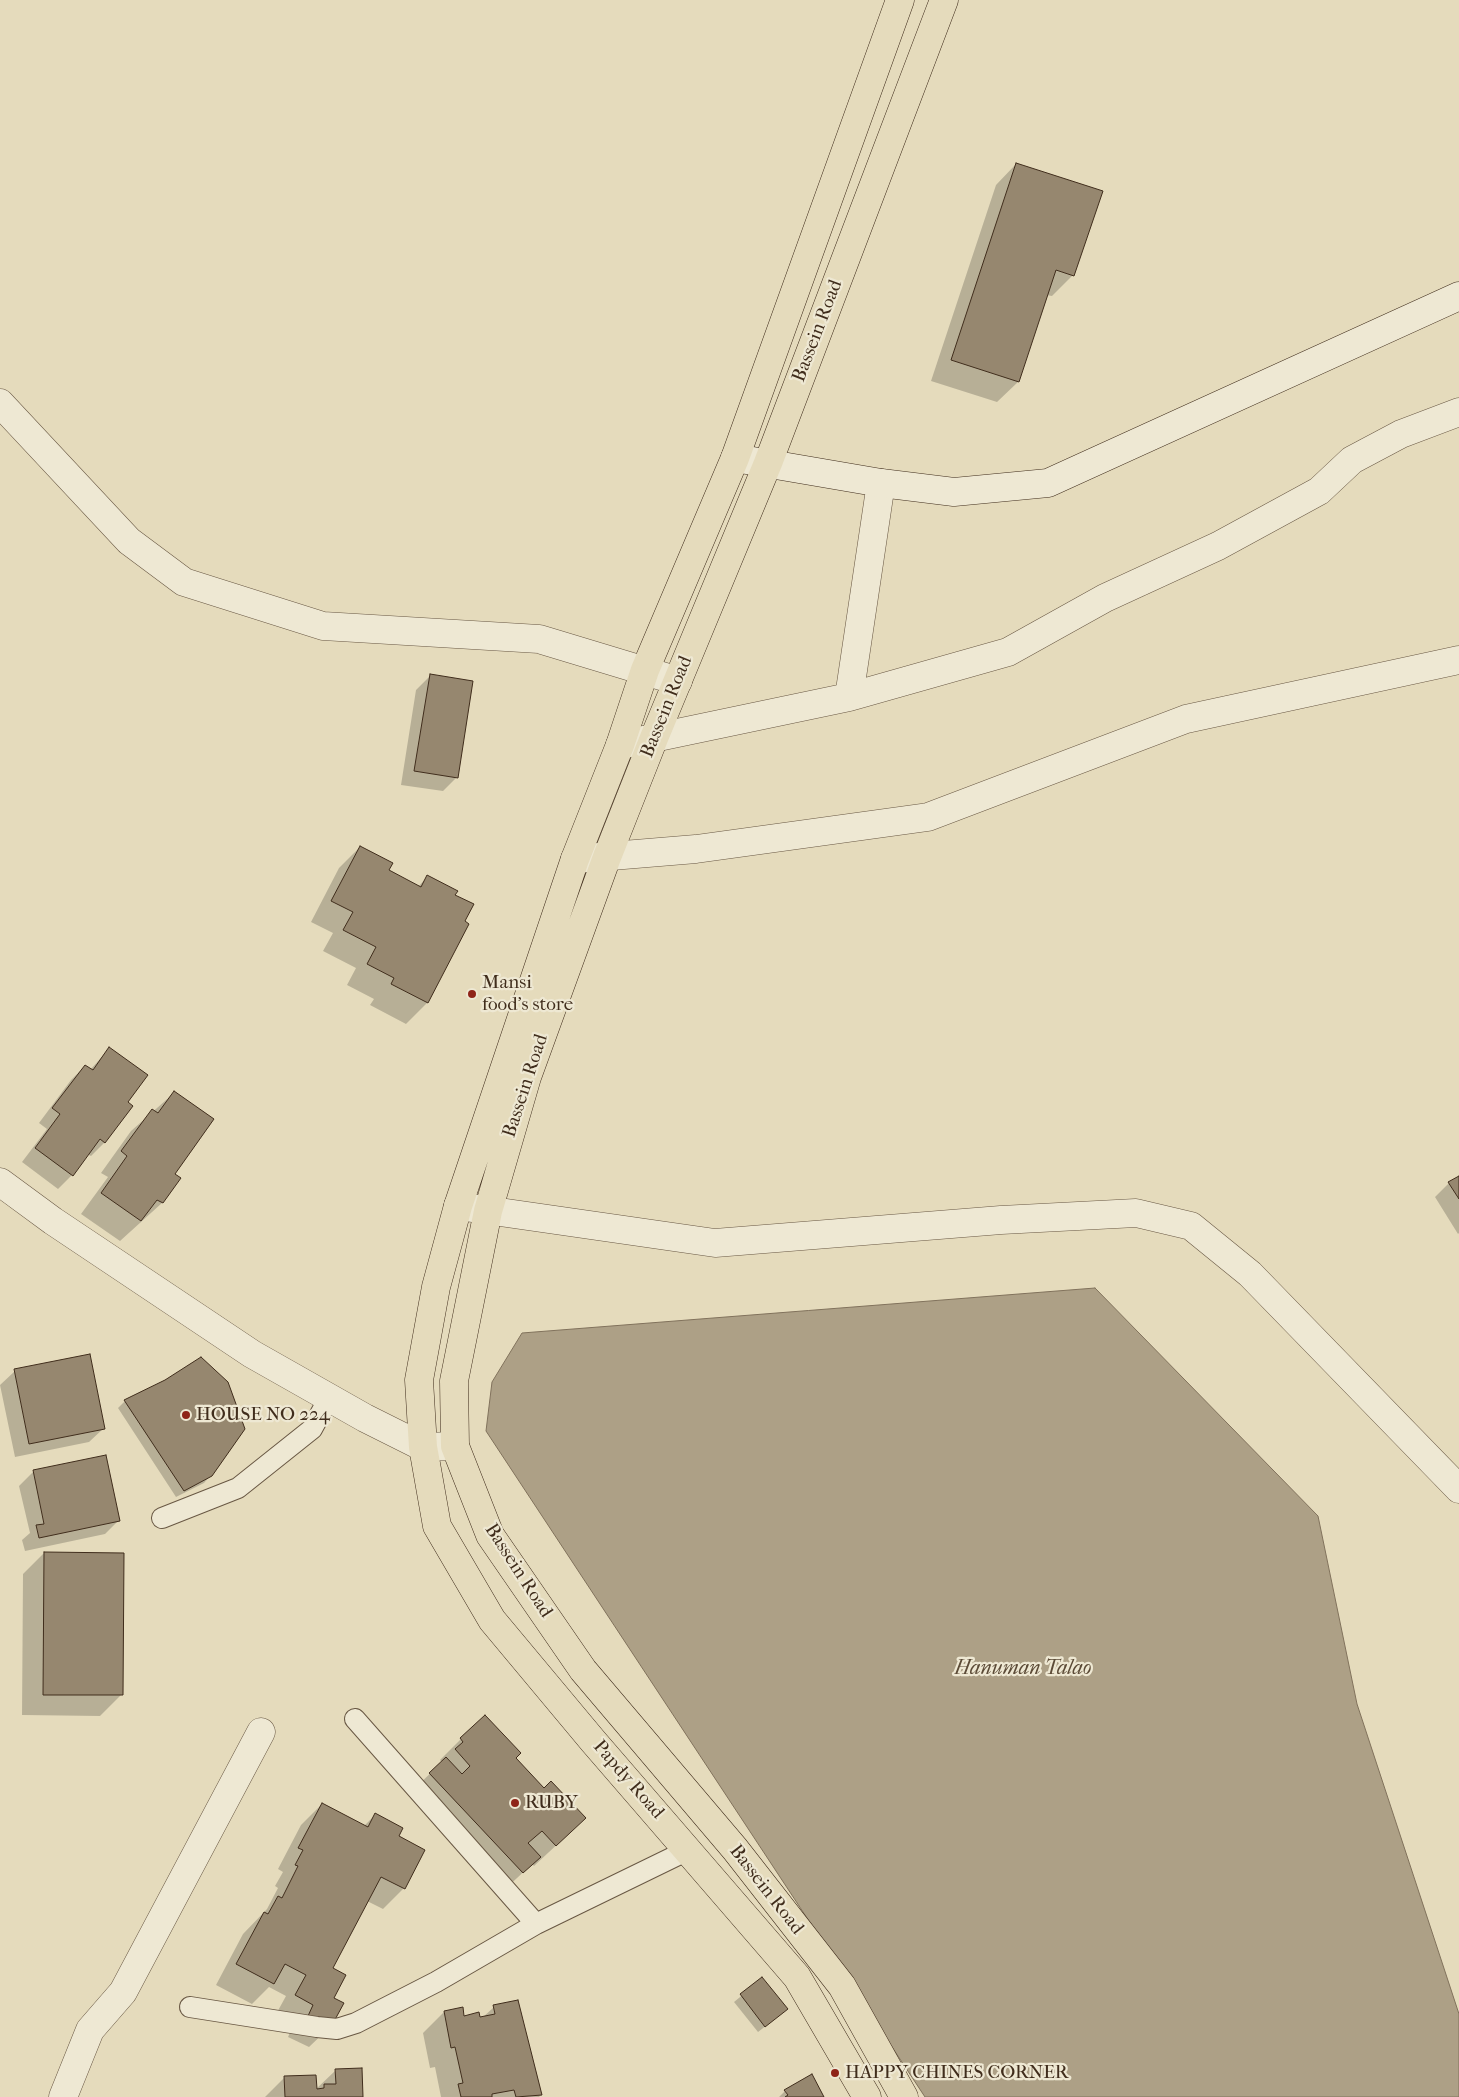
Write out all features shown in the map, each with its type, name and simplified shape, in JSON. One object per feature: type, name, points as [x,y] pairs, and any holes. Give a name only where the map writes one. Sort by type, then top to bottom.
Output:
[{"type":"main road","name":"Bassein Road","points":[[423,1447],[419,1380],[436,1287],[458,1206],[576,859],[620,745],[645,670],[735,458],[900,0]]},
{"type":"main road","name":"Bassein Road","points":[[904,2097],[842,1986],[735,1849],[583,1670],[490,1535],[455,1446],[454,1381],[488,1210],[527,1077],[607,857],[654,738],[768,463],[944,0]]},
{"type":"main road","name":"Papdy Road","points":[[423,1447],[437,1526],[492,1620],[593,1741],[797,1977],[867,2097]]},
{"type":"street","points":[[735,458],[881,483],[954,492],[1048,483],[1459,296]]},
{"type":"street","points":[[0,403],[129,541],[184,582],[323,626],[540,639],[678,681]]},
{"type":"street","points":[[620,745],[849,697],[1008,652],[1105,598],[1218,546],[1319,491],[1352,460],[1401,434],[1459,412]]},
{"type":"street","points":[[849,697],[881,483]]},
{"type":"street","points":[[576,859],[696,849],[928,817],[1186,719],[1459,660]]},
{"type":"street","points":[[0,1182],[53,1222],[252,1354],[423,1447],[455,1446]]},
{"type":"street","points":[[458,1206],[715,1243],[1002,1220],[1136,1213],[1191,1226],[1250,1274],[1459,1489]]},
{"type":"street","points":[[63,2097],[90,2030],[123,1992],[260,1732]]},
{"type":"lane","points":[[162,1518],[238,1488],[312,1429],[330,1398]]},
{"type":"lane","points":[[354,1719],[536,1924]]},
{"type":"lane","points":[[190,2007],[337,2028],[364,2019],[436,1982],[536,1924],[688,1850]]},
{"type":"water","name":"Hanuman Talao","points":[[1095,1288],[1318,1516],[1357,1704],[1459,2014],[1459,2097],[925,2097],[486,1431],[492,1382],[522,1333]]},
{"type":"building","points":[[1016,163],[1103,191],[1074,276],[1056,270],[1019,382],[951,360]]},
{"type":"building","points":[[430,674],[473,681],[458,778],[414,771]]},
{"type":"building","points":[[360,846],[393,863],[389,870],[421,887],[427,875],[458,891],[455,895],[474,904],[465,921],[469,924],[428,1003],[391,984],[394,978],[367,964],[376,947],[343,930],[353,912],[331,901]]},
{"type":"building","points":[[109,1047],[148,1075],[128,1102],[133,1106],[105,1143],[100,1139],[73,1176],[35,1148],[60,1114],[52,1108],[85,1065],[93,1070]]},
{"type":"building","points":[[174,1091],[214,1119],[175,1174],[181,1178],[163,1203],[157,1200],[141,1221],[101,1193],[127,1156],[121,1151],[152,1109],[158,1113]]},
{"type":"building","points":[[1459,1176],[1459,1199],[1448,1182]]},
{"type":"building","points":[[90,1354],[105,1429],[29,1444],[14,1369]]},
{"type":"building","name":"HOUSE NO 224","points":[[201,1357],[228,1382],[245,1429],[212,1476],[184,1491],[124,1400],[165,1380]]},
{"type":"building","points":[[106,1455],[120,1521],[39,1538],[36,1525],[44,1524],[33,1470]]},
{"type":"building","points":[[44,1552],[124,1553],[123,1695],[43,1695]]},
{"type":"building","name":"RUBY","points":[[485,1715],[521,1753],[516,1758],[544,1788],[551,1781],[586,1818],[556,1846],[542,1831],[528,1843],[541,1857],[523,1873],[429,1773],[446,1757],[462,1774],[470,1766],[455,1749],[463,1742],[460,1738]]},
{"type":"building","points":[[322,1803],[368,1827],[375,1813],[403,1828],[399,1836],[425,1850],[405,1889],[381,1877],[333,1968],[346,1975],[334,1998],[344,2003],[331,2027],[308,2016],[313,2005],[295,1995],[306,1975],[285,1964],[274,1984],[236,1964],[264,1912],[268,1914],[278,1896],[282,1898],[298,1866],[295,1865],[303,1850],[298,1848]]},
{"type":"building","points":[[762,1977],[788,2009],[765,2027],[740,1994]]},
{"type":"building","points":[[518,2000],[542,2095],[516,2097],[514,2090],[492,2094],[492,2097],[461,2097],[458,2084],[463,2083],[455,2047],[451,2048],[444,2011],[463,2007],[464,2016],[479,2012],[480,2017],[495,2014],[493,2005]]},
{"type":"building","points":[[362,2068],[363,2097],[285,2097],[284,2076],[316,2075],[317,2089],[324,2088],[324,2084],[336,2084],[335,2069]]},
{"type":"building","points":[[812,2074],[824,2097],[785,2097],[788,2095],[784,2090]]},
{"type":"place","name":"Mansi food's store","points":[[472,994]]},
{"type":"place","name":"HOUSE NO 224","points":[[186,1415]]},
{"type":"place","name":"RUBY","points":[[515,1803]]},
{"type":"place","name":"HAPPY CHINES CORNER","points":[[835,2073]]}]
